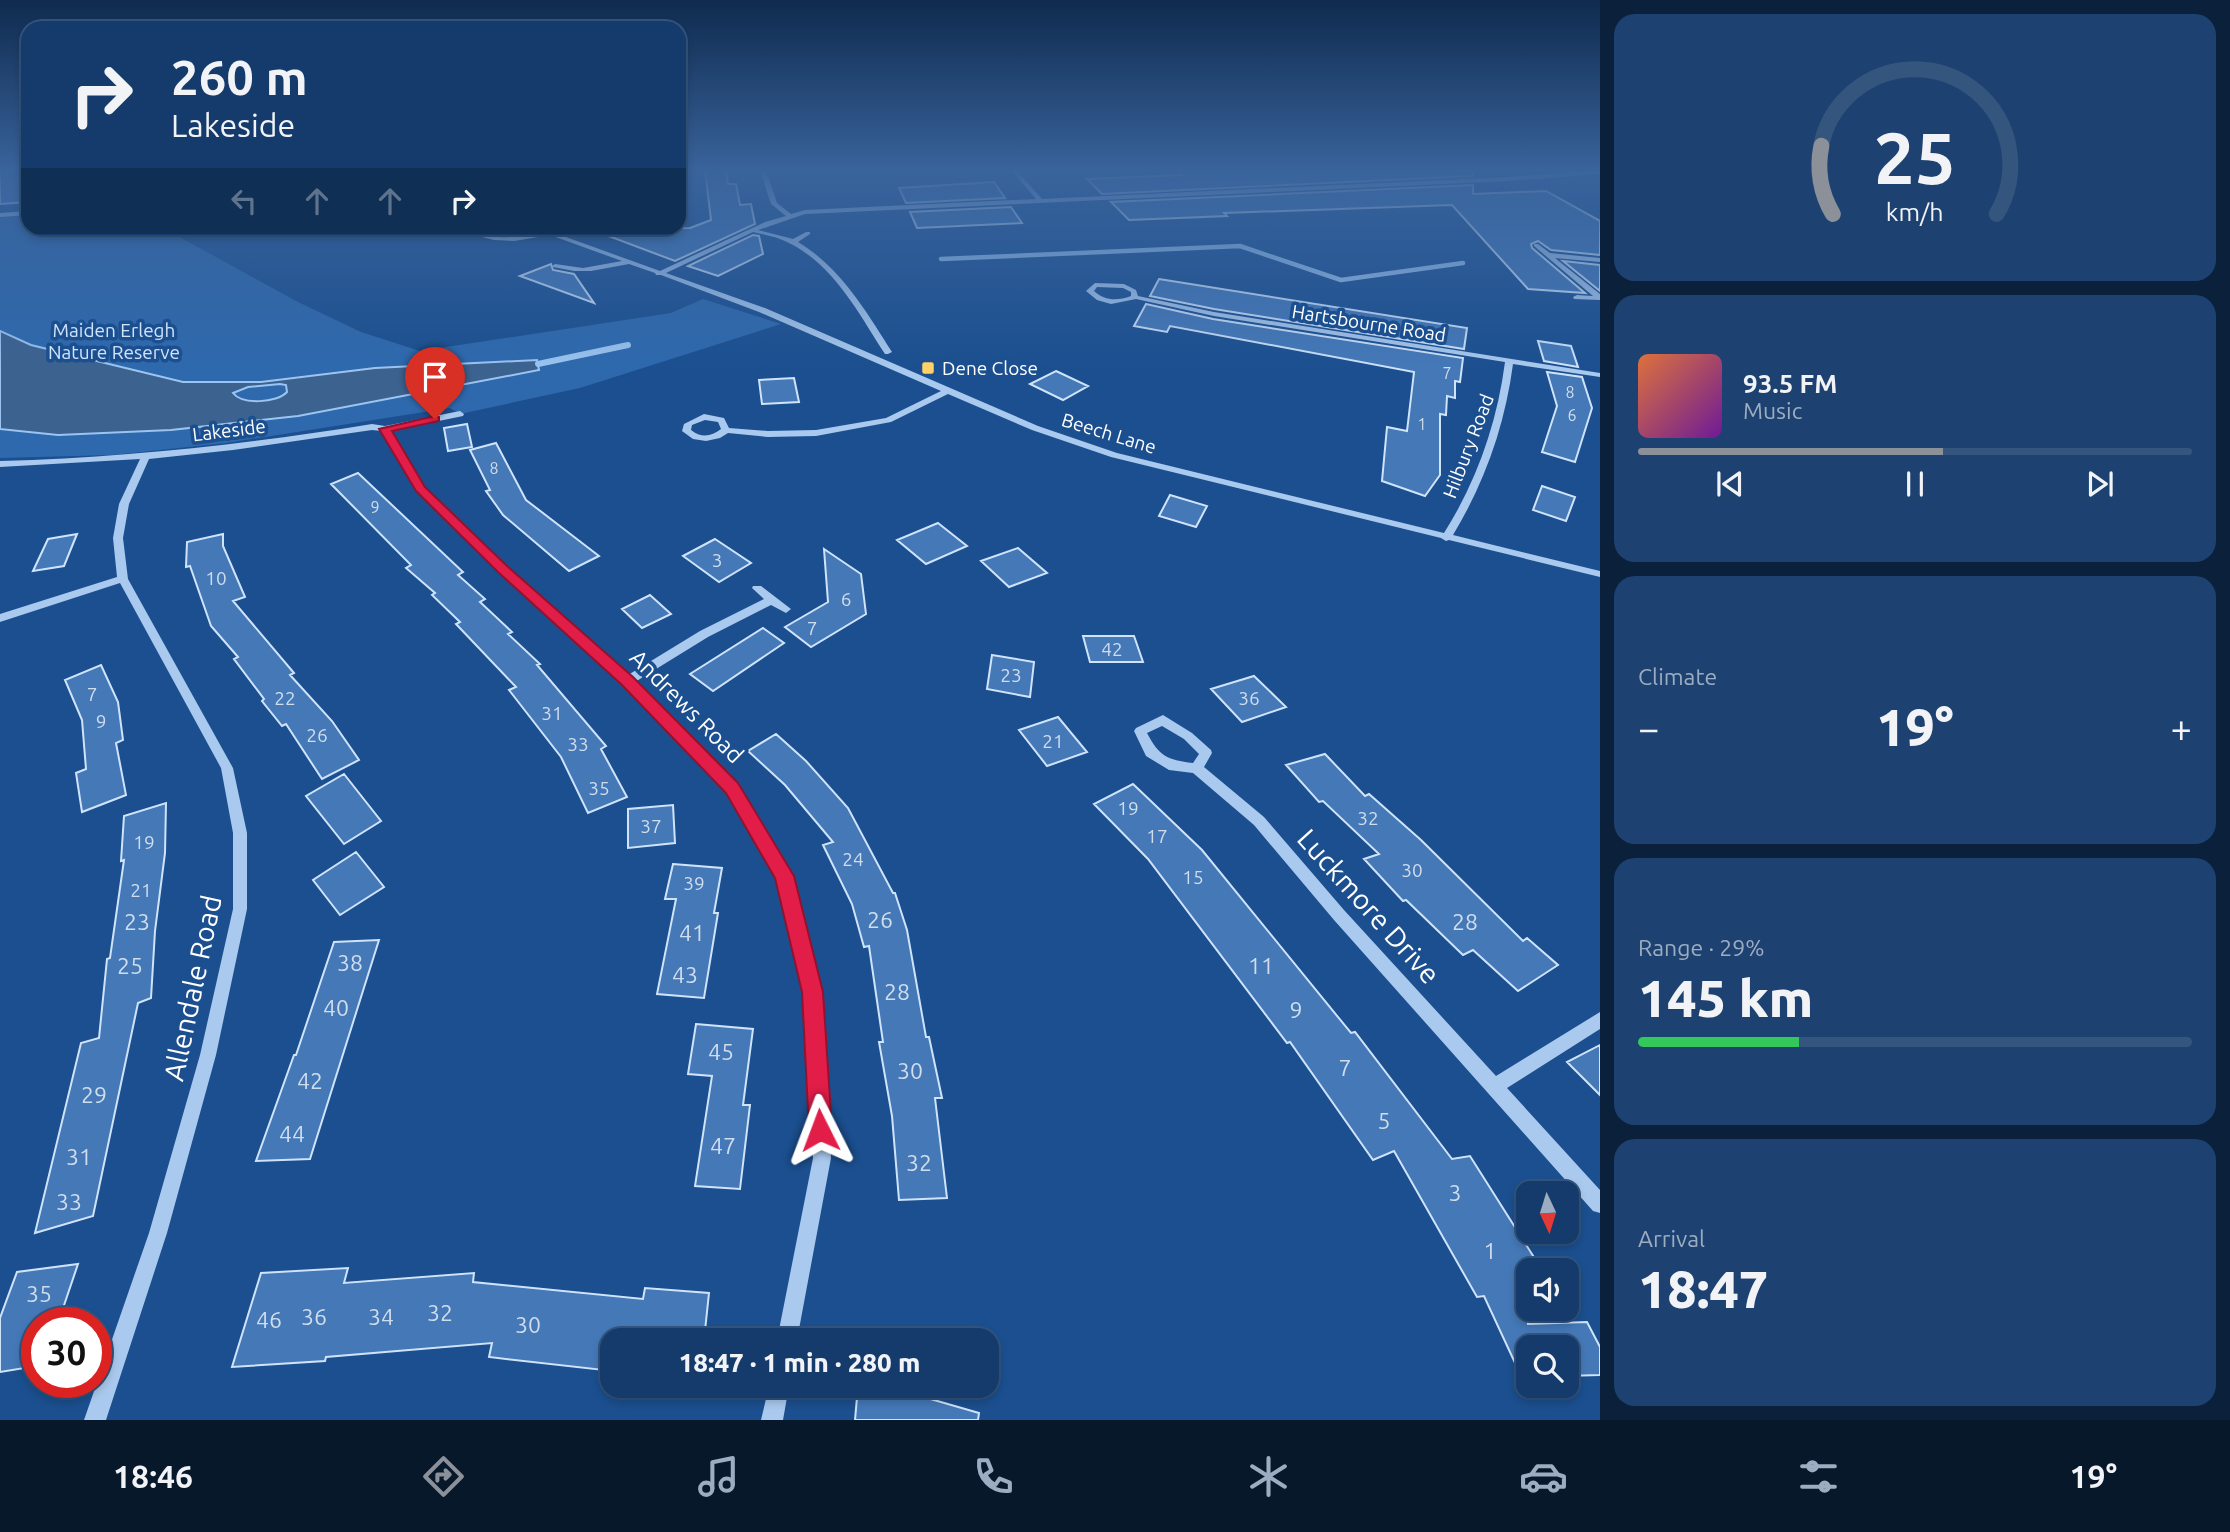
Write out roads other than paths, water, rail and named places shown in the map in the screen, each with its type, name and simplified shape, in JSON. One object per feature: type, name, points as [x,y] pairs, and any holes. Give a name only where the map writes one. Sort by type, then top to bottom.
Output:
[{"type":"street","points":[[477,236],[503,241],[531,236]]},
{"type":"street","name":"Beech Lane","points":[[559,236],[762,310],[1035,428],[1114,455],[1600,574]]},
{"type":"street","points":[[659,274],[739,236]]},
{"type":"street","points":[[773,236],[793,242],[813,255],[831,273],[888,352]]},
{"type":"street","points":[[793,242],[803,236]]},
{"type":"street","points":[[1536,245],[1600,298]]},
{"type":"street","points":[[1548,256],[1600,260]]},
{"type":"street","points":[[555,265],[573,271],[598,270],[628,262]]},
{"type":"street","name":"Hartsbourne Road","points":[[1135,297],[1134,291],[1116,284],[1096,285],[1090,291],[1096,297],[1110,301],[1125,301],[1135,297],[1214,314],[1600,375]]},
{"type":"street","points":[[1577,298],[1600,298]]},
{"type":"street","name":"Hilbury Road","points":[[1446,538],[1465,505],[1488,450],[1506,397],[1509,362]]},
{"type":"street","points":[[726,430],[768,434],[816,433],[888,419],[947,391]]},
{"type":"street","name":"Lakeside","points":[[0,464],[145,458],[250,447],[372,427],[385,429],[460,414]]},
{"type":"street","name":"Andrews Road","points":[[385,429],[420,489],[502,569],[627,681],[732,788],[784,876],[812,992],[822,1158],[789,1328]]},
{"type":"street","name":"Allendale Road","points":[[95,1420],[161,1221],[208,1055],[240,909],[240,833],[227,768],[123,579],[118,538],[124,504],[145,458]]},
{"type":"street","points":[[0,618],[123,579]]},
{"type":"street","points":[[757,589],[786,609]]},
{"type":"street","points":[[627,681],[704,634],[771,600]]},
{"type":"street","name":"Luckmore Drive","points":[[1196,768],[1206,753],[1188,736],[1163,720],[1140,731],[1151,753],[1174,766],[1196,768],[1259,821],[1339,915],[1600,1204]]},
{"type":"street","points":[[1495,1086],[1600,1020]]},
{"type":"street","points":[[772,1420],[777,1398]]},
{"type":"waterway","points":[[941,259],[1240,246],[1341,280],[1463,263]]},
{"type":"waterway","points":[[538,364],[628,345]]},
{"type":"place","name":"Dene Close","points":[[928,368]]},
{"type":"park label","name":"Maiden Erlegh Nature Reserve","points":[[114,341]]}]
